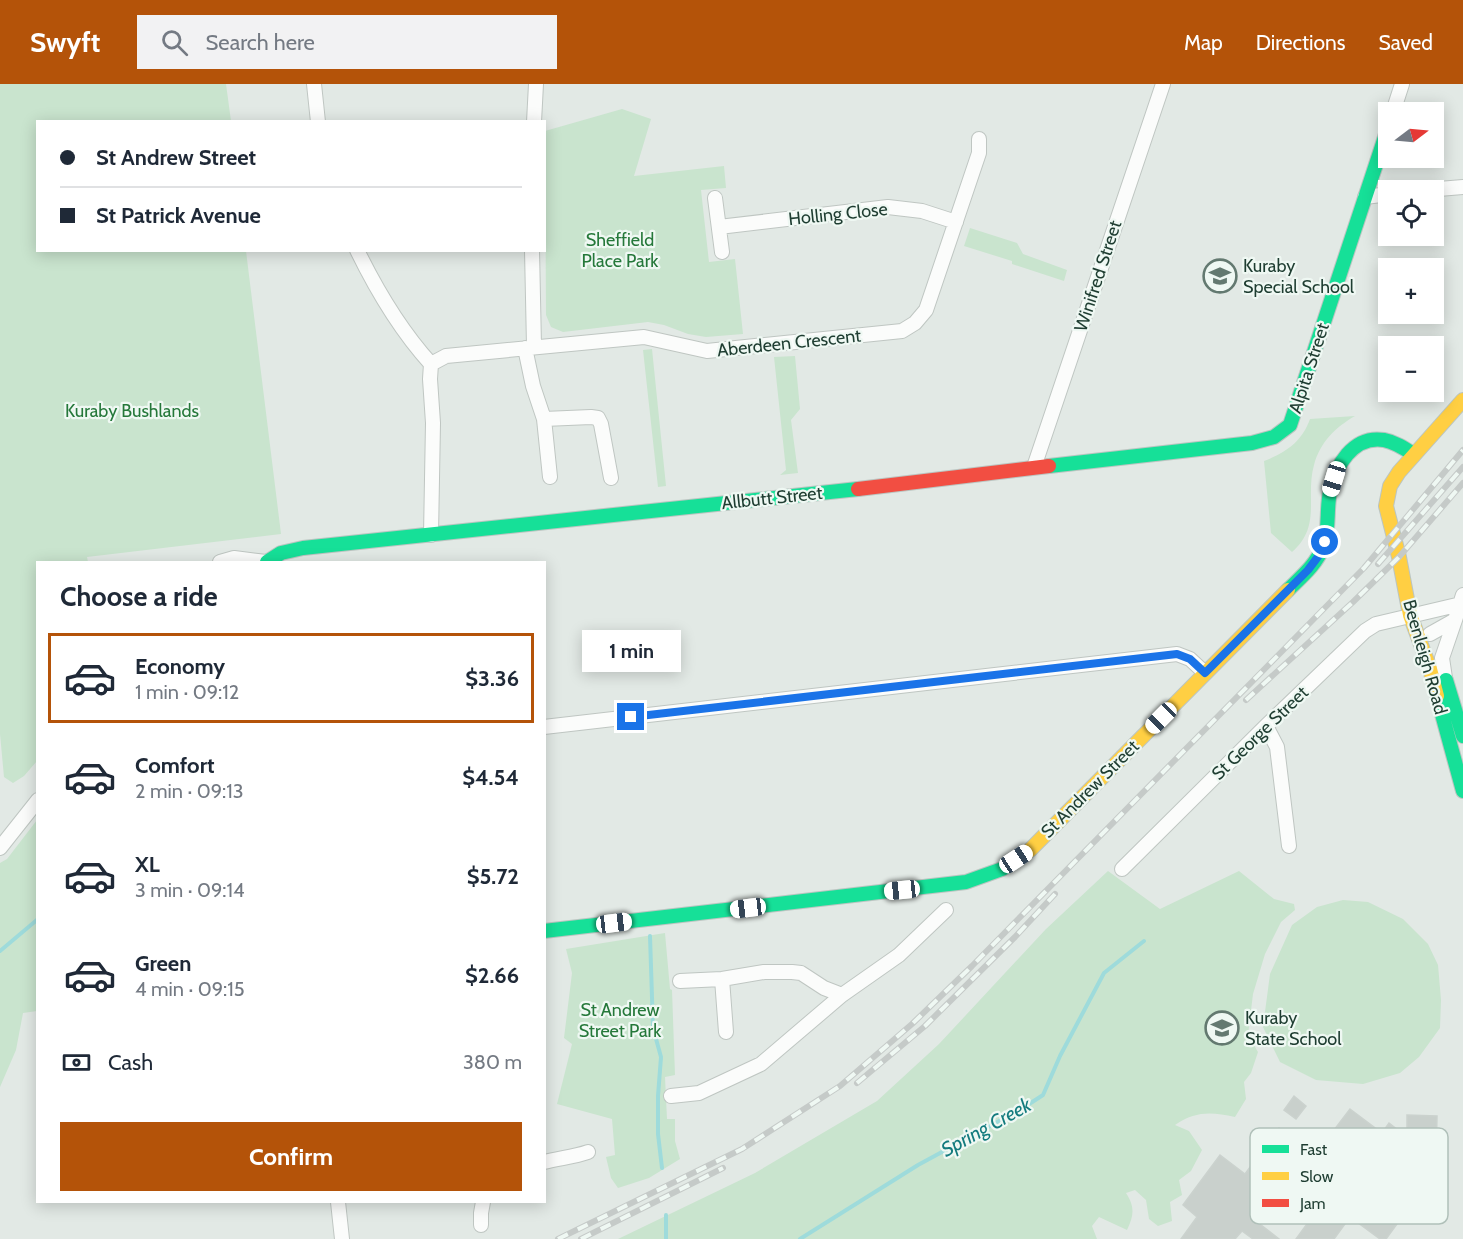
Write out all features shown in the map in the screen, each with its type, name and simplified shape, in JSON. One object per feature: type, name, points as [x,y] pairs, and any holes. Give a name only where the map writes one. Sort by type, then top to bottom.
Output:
[{"type":"street","points":[[314,84],[318,120]]},
{"type":"street","points":[[534,120],[536,84]]},
{"type":"street","name":"Winifred Street","points":[[1034,467],[1162,84]]},
{"type":"street","points":[[1396,102],[1402,84]]},
{"type":"street","name":"Aberdeen Crescent","points":[[432,364],[446,356],[644,337],[707,351],[902,331],[915,323],[926,310],[979,153],[979,139]]},
{"type":"street","name":"Alpita Street","points":[[1279,435],[1290,424],[1378,157]]},
{"type":"street","points":[[1444,189],[1463,187]]},
{"type":"street","points":[[1365,197],[1378,195]]},
{"type":"street","points":[[715,198],[722,252]]},
{"type":"street","name":"Holling Close","points":[[719,226],[888,207],[922,211],[956,222]]},
{"type":"street","points":[[358,252],[414,346],[432,364],[430,379],[433,423],[431,536]]},
{"type":"street","points":[[532,252],[530,347],[533,386],[544,419],[550,477]]},
{"type":"street","name":"Beenleigh Road","points":[[1463,400],[1413,454],[1390,486],[1386,506],[1399,557],[1416,593],[1417,614],[1430,669],[1460,768],[1463,791]]},
{"type":"street","points":[[544,419],[598,418],[602,424],[611,478]]},
{"type":"street","name":"Allbutt Street","points":[[268,561],[281,553],[303,548],[812,494],[1206,448],[1267,440],[1279,435]]},
{"type":"street","name":"St Andrew Street","points":[[546,931],[966,882],[1002,868],[1030,850],[1308,570],[1320,554],[1325,542],[1330,491],[1338,467],[1348,451],[1366,440],[1382,438],[1396,443],[1413,454]]},
{"type":"street","name":"Allbutt Street","points":[[224,561],[234,558],[258,561]]},
{"type":"street","points":[[1445,678],[1442,658],[1462,600]]},
{"type":"street","name":"St George Street","points":[[1122,869],[1365,630],[1376,624],[1462,600]]},
{"type":"street","name":"Beenleigh Road","points":[[1417,614],[1430,634],[1463,736]]},
{"type":"street","points":[[1430,634],[1455,620]]},
{"type":"street","points":[[546,728],[1177,654],[1190,659],[1205,673]]},
{"type":"street","points":[[1266,726],[1277,747],[1290,846]]},
{"type":"street","points":[[0,848],[36,803]]},
{"type":"street","points":[[671,1096],[699,1093],[761,1064],[842,995],[898,955],[946,910]]},
{"type":"street","points":[[680,981],[722,979],[764,972],[801,973],[825,988],[842,995]]},
{"type":"street","points":[[722,979],[726,1032]]},
{"type":"street","points":[[546,1161],[588,1152]]},
{"type":"street","points":[[338,1203],[342,1239]]},
{"type":"street","points":[[482,1225],[483,1203]]},
{"type":"green space","name":"Kuraby Bushlands","points":[[0,84],[226,84],[231,120],[36,120],[36,252],[246,252],[281,534],[87,557],[88,561],[36,561],[36,762],[24,776],[13,783],[4,777],[0,734]]},
{"type":"green space","name":"Sheffield Place Park","points":[[622,109],[651,119],[634,176],[724,166],[726,188],[701,190],[709,262],[735,259],[743,334],[706,337],[648,322],[563,332],[551,327],[546,315],[546,131]]},
{"type":"green space","points":[[970,228],[1017,243],[1023,254],[1067,270],[1064,281],[964,246]]},
{"type":"green space","points":[[652,349],[666,486],[658,487],[643,350]]},
{"type":"green space","points":[[795,356],[800,409],[791,420],[798,473],[780,475],[786,470],[774,357]]},
{"type":"green space","points":[[1355,416],[1341,425],[1320,449],[1312,477],[1310,521],[1307,532],[1292,552],[1271,533],[1264,461],[1292,446],[1307,427],[1310,419]]},
{"type":"green space","points":[[36,821],[36,1011],[23,1013],[16,1050],[0,1087],[0,863],[7,859]]},
{"type":"green space","points":[[1108,871],[1160,909],[1239,871],[1274,899],[1294,904],[1295,910],[1281,922],[1265,954],[1253,994],[1248,1035],[1258,1052],[1251,1073],[1244,1082],[1246,1099],[1235,1117],[1204,1114],[1190,1117],[1175,1125],[1189,1131],[1202,1150],[1191,1171],[1179,1180],[1182,1195],[1170,1202],[1172,1221],[1158,1226],[1149,1219],[1146,1200],[1135,1190],[1126,1193],[1132,1211],[1127,1230],[1099,1217],[1092,1226],[1097,1239],[618,1239],[755,1173],[877,1101],[939,1044],[1046,929]]},
{"type":"green space","points":[[1343,900],[1368,902],[1403,919],[1428,944],[1438,965],[1441,1000],[1440,1028],[1419,1057],[1400,1073],[1363,1084],[1316,1080],[1280,1062],[1263,1027],[1270,974],[1292,925],[1317,907]]},
{"type":"green space","name":"St Andrew Street Park","points":[[665,933],[670,989],[672,990],[675,1075],[665,1077],[667,1119],[675,1119],[675,1141],[680,1159],[649,1178],[618,1188],[611,1178],[606,1157],[615,1155],[612,1119],[557,1104],[572,1044],[564,1038],[572,973],[566,949]]},
{"type":"building","points":[[1294,1096],[1306,1106],[1296,1119],[1284,1110]]},
{"type":"building","points":[[1350,1109],[1375,1128],[1336,1128]]},
{"type":"building","points":[[1407,1115],[1437,1116],[1437,1128],[1407,1128]]},
{"type":"building","points":[[1389,1123],[1395,1128],[1386,1128]]},
{"type":"building","points":[[1220,1155],[1245,1174],[1250,1167],[1250,1224],[1260,1224],[1279,1239],[1253,1239],[1242,1231],[1235,1239],[1181,1239],[1197,1217],[1183,1205]]},
{"type":"building","points":[[1307,1224],[1345,1224],[1334,1239],[1296,1239]]},
{"type":"building","points":[[1360,1224],[1397,1224],[1386,1239],[1380,1239]]},
{"type":"waterway","points":[[0,951],[36,921]]},
{"type":"waterway","points":[[650,936],[653,1028],[661,1057],[658,1134],[662,1168]]},
{"type":"waterway","name":"Spring Creek","points":[[800,1239],[918,1165],[1043,1095],[1060,1056],[1104,973],[1144,941]]},
{"type":"waterway","points":[[666,1215],[666,1239]]},
{"type":"railway","points":[[558,1239],[742,1149],[840,1086],[912,1024],[1364,568],[1463,450]]},
{"type":"railway","points":[[1378,564],[1463,467]]},
{"type":"railway","points":[[1246,700],[1399,557],[1463,483]]},
{"type":"railway","points":[[857,1083],[925,1026],[1055,894]]},
{"type":"railway","points":[[581,1239],[723,1168]]},
{"type":"traffic: fast","points":[[1049,466],[1252,443],[1274,437],[1290,425],[1378,158]]},
{"type":"traffic: fast","points":[[1288,590],[1312,565],[1323,547],[1332,482],[1347,454],[1363,442],[1373,440],[1392,442],[1413,454]]},
{"type":"traffic: fast","points":[[269,561],[281,553],[303,548],[858,489]]},
{"type":"traffic: fast","points":[[1446,680],[1463,736]]},
{"type":"traffic: fast","points":[[1437,696],[1463,791]]},
{"type":"traffic: fast","points":[[546,931],[966,882],[1010,864]]},
{"type":"traffic: slow","points":[[1437,696],[1430,669],[1410,615],[1386,506],[1390,486],[1399,472],[1463,400]]},
{"type":"traffic: slow","points":[[1010,864],[1030,850],[1288,590]]},
{"type":"traffic: jam","points":[[858,489],[1049,466]]},
{"type":"place","name":"Kuraby Special School","points":[[1220,276]]},
{"type":"place","name":"Kuraby State School","points":[[1222,1028]]},
{"type":"route","points":[[631,717],[1177,654],[1190,659],[1205,673],[1308,570],[1320,554],[1325,542]]}]
